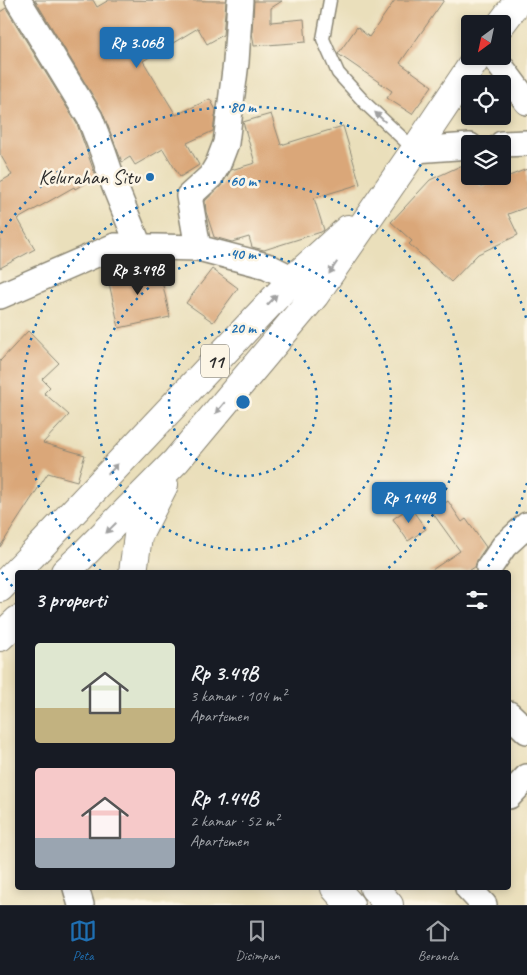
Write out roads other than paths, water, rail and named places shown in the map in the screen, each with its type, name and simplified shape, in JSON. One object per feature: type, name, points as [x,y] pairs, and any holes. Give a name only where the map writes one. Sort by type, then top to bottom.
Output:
[{"type":"highway","name":"11","points":[[75,569],[176,461],[316,294],[472,65]]},
{"type":"highway","name":"11","points":[[17,570],[293,279],[381,199]]},
{"type":"highway","points":[[133,570],[138,536],[176,461]]},
{"type":"highway","points":[[49,537],[75,569]]},
{"type":"highway","name":"11","points":[[0,588],[15,572]]},
{"type":"highway","points":[[0,637],[15,623]]},
{"type":"highway","points":[[0,646],[15,644]]},
{"type":"highway","points":[[337,890],[350,905]]},
{"type":"highway","points":[[376,890],[390,905]]},
{"type":"street","points":[[18,0],[90,118],[139,246]]},
{"type":"street","points":[[198,248],[189,196],[211,176],[226,144],[236,62],[240,0]]},
{"type":"street","points":[[500,65],[527,102]]},
{"type":"street","points":[[511,144],[527,143]]},
{"type":"street","points":[[415,150],[461,147]]},
{"type":"street","points":[[0,296],[115,246],[198,248],[267,266],[293,279],[316,294]]},
{"type":"street","points":[[488,568],[504,546],[527,525]]},
{"type":"street","points":[[511,716],[527,731]]},
{"type":"street","points":[[511,794],[527,777]]},
{"type":"street","points":[[77,890],[81,905]]},
{"type":"street","points":[[470,890],[484,905]]},
{"type":"lane","points":[[330,0],[323,39],[338,73],[367,105],[415,150]]},
{"type":"place","name":"Kelurahan Situ","points":[[150,177]]}]
